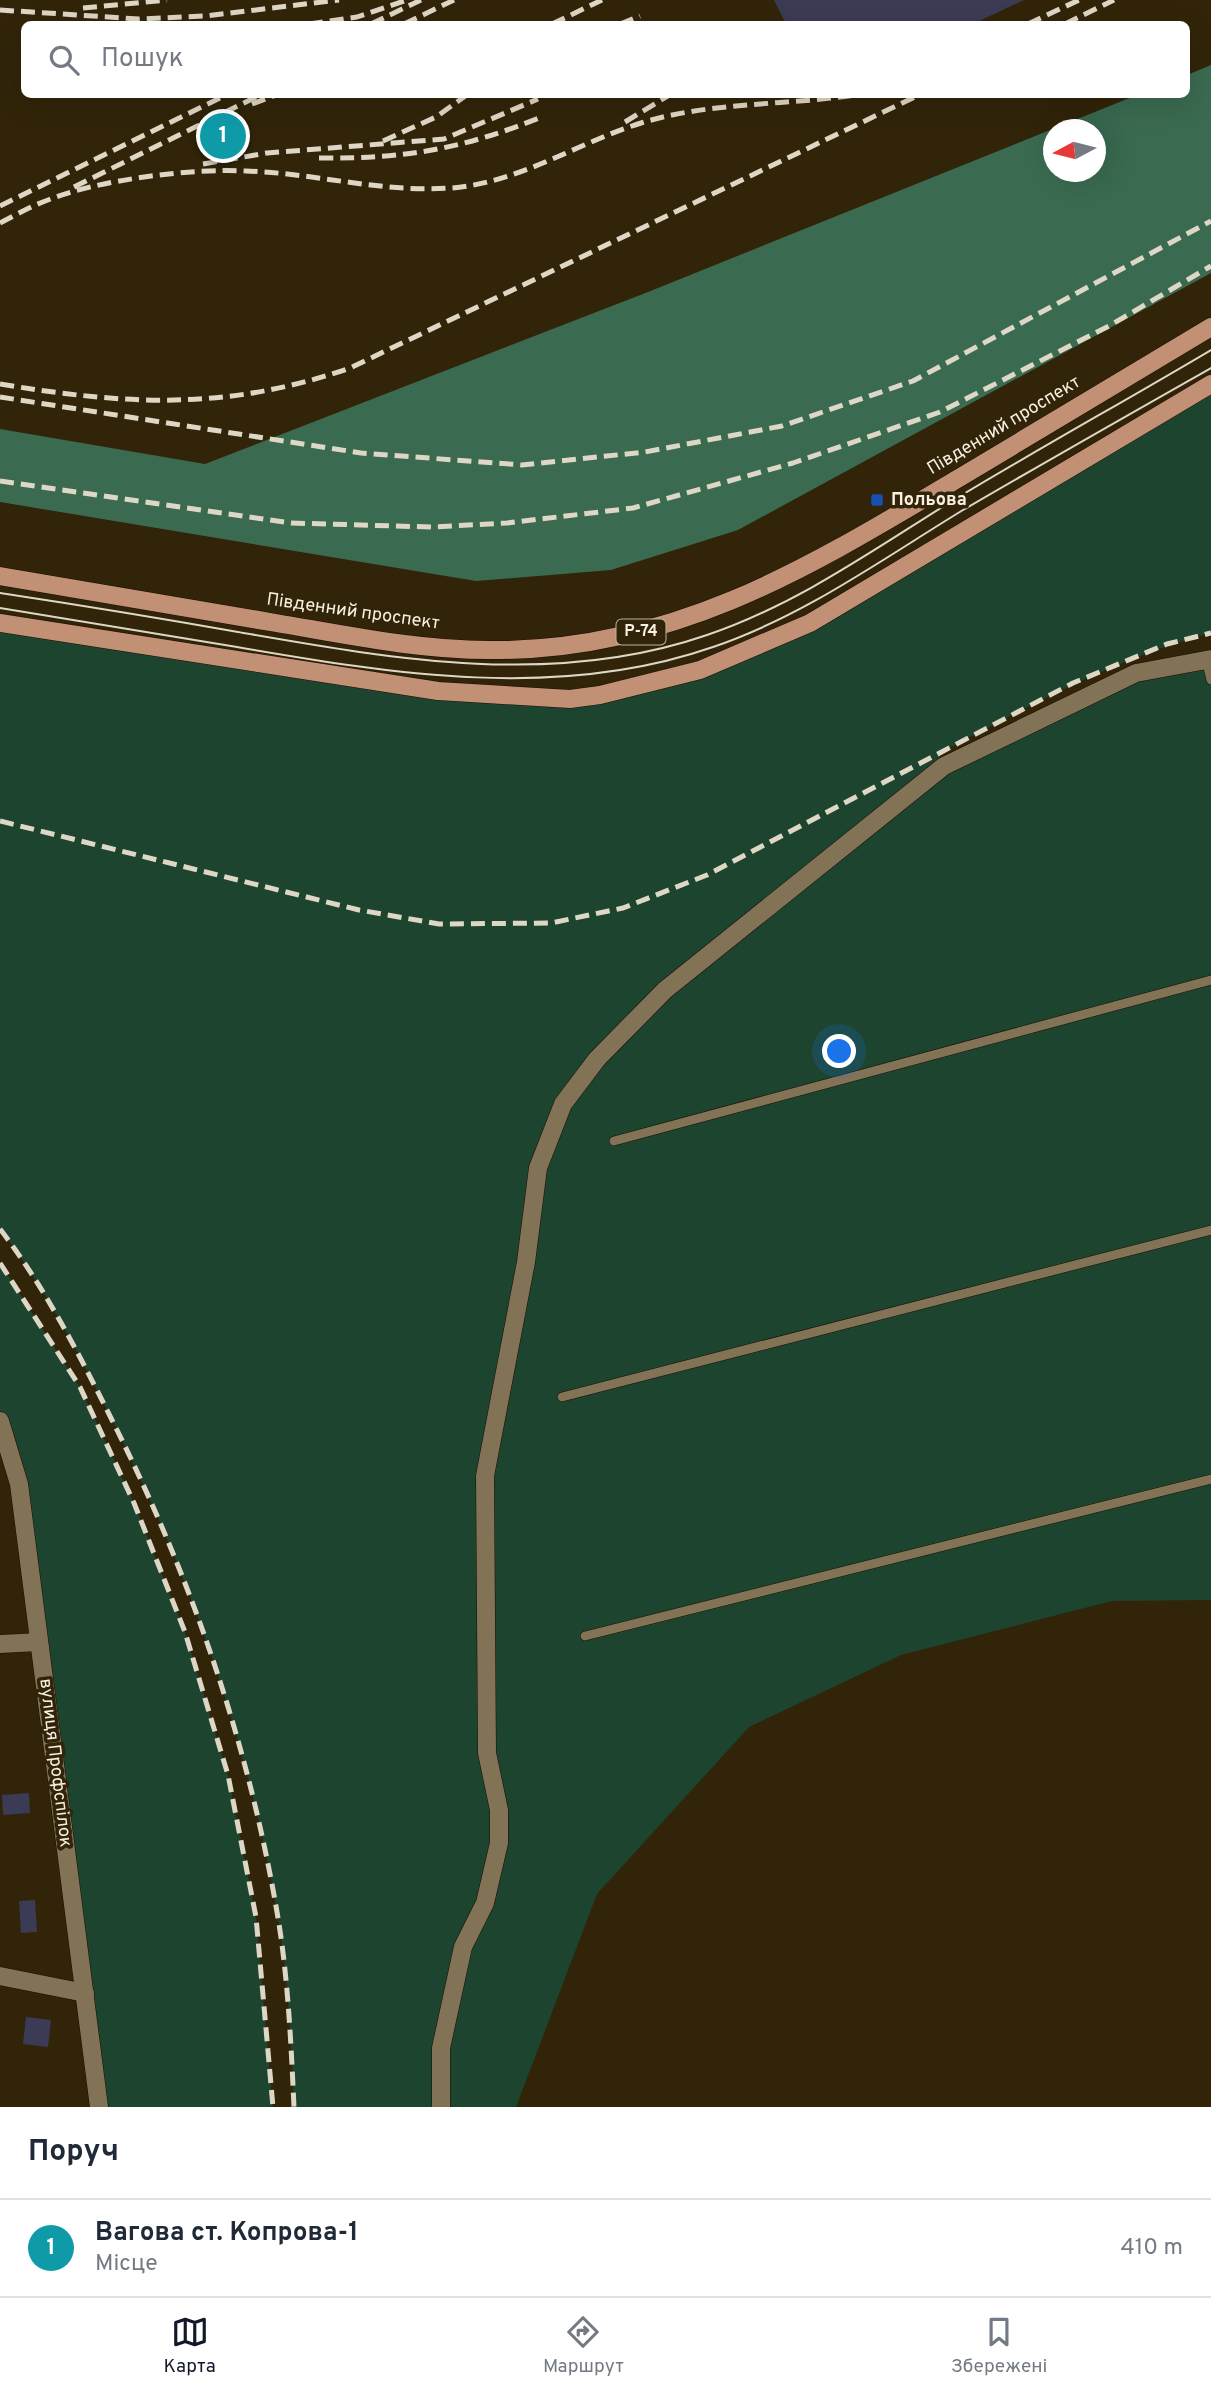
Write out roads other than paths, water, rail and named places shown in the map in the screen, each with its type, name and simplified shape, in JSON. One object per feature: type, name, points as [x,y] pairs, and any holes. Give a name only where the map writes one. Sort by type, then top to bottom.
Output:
[{"type":"main road","name":"Південний проспект","points":[[0,576],[395,643],[487,650],[533,649],[614,639],[697,616],[742,598],[823,557],[1211,327]]},
{"type":"main road","points":[[0,623],[438,691],[570,699],[600,695],[700,670],[810,623],[1211,384]]},
{"type":"street","points":[[441,2107],[441,2048],[463,1947],[485,1903],[499,1843],[499,1811],[486,1753],[485,1476],[526,1262],[538,1168],[563,1104],[597,1059],[665,990],[944,766],[1136,673],[1208,659]]},
{"type":"street","name":"вулиця Профспілок","points":[[0,1421],[19,1484],[99,2107]]},
{"type":"street","points":[[0,1644],[39,1642]]},
{"type":"street","points":[[0,1976],[85,1993]]},
{"type":"lane","points":[[1208,659],[1211,680]]},
{"type":"lane","points":[[614,1141],[1211,980]]},
{"type":"lane","points":[[562,1397],[1211,1230]]},
{"type":"lane","points":[[585,1636],[1211,1479]]},
{"type":"tram line","points":[[0,593],[414,659],[473,664],[532,664],[591,661],[649,651],[740,623],[803,592],[984,482],[1211,350]]},
{"type":"tram line","points":[[0,608],[296,657],[416,673],[536,678],[595,674],[654,664],[713,647],[779,620],[872,567],[963,510],[1211,368]]},
{"type":"railway","points":[[83,8],[167,0]]},
{"type":"railway","points":[[0,10],[139,19],[205,16],[339,0]]},
{"type":"railway","points":[[330,21],[357,17],[407,0]]},
{"type":"railway","points":[[377,21],[421,0]]},
{"type":"railway","points":[[410,21],[454,0]]},
{"type":"railway","points":[[558,21],[602,0]]},
{"type":"railway","points":[[1034,21],[1079,0]]},
{"type":"railway","points":[[1071,21],[1114,0]]},
{"type":"railway","points":[[628,21],[640,16]]},
{"type":"railway","points":[[0,206],[220,98]]},
{"type":"railway","points":[[74,187],[254,98]]},
{"type":"railway","points":[[252,104],[268,98]]},
{"type":"railway","points":[[383,141],[436,117],[462,98]]},
{"type":"railway","points":[[625,122],[664,98]]},
{"type":"railway","points":[[0,223],[68,193],[118,181],[199,171],[272,173],[399,188],[476,185],[524,171],[617,131],[668,116],[723,107],[834,98]]},
{"type":"railway","points":[[0,384],[134,400],[176,400],[261,392],[350,368],[913,98]]},
{"type":"railway","points":[[203,164],[267,153],[444,139],[538,99]]},
{"type":"railway","points":[[319,158],[379,156],[434,150],[487,137],[544,116]]},
{"type":"railway","points":[[0,397],[361,453],[522,465],[645,452],[782,426],[913,381],[1211,221]]},
{"type":"railway","points":[[0,481],[291,523],[431,527],[507,523],[633,508],[793,463],[940,412],[1109,326],[1211,266]]},
{"type":"railway","points":[[0,821],[359,910],[439,924],[551,923],[623,908],[707,875],[1073,683],[1167,644],[1211,633]]},
{"type":"railway","points":[[0,1229],[49,1301],[117,1430],[170,1546],[215,1665],[250,1787],[277,1912],[286,1985],[294,2107]]},
{"type":"railway","points":[[0,1263],[80,1387],[134,1503],[185,1632],[228,1775],[256,1917],[273,2107]]},
{"type":"place","name":"Вагова ст. Копрова-1","points":[[223,136]]},
{"type":"place","name":"Польова","points":[[877,500]]}]
